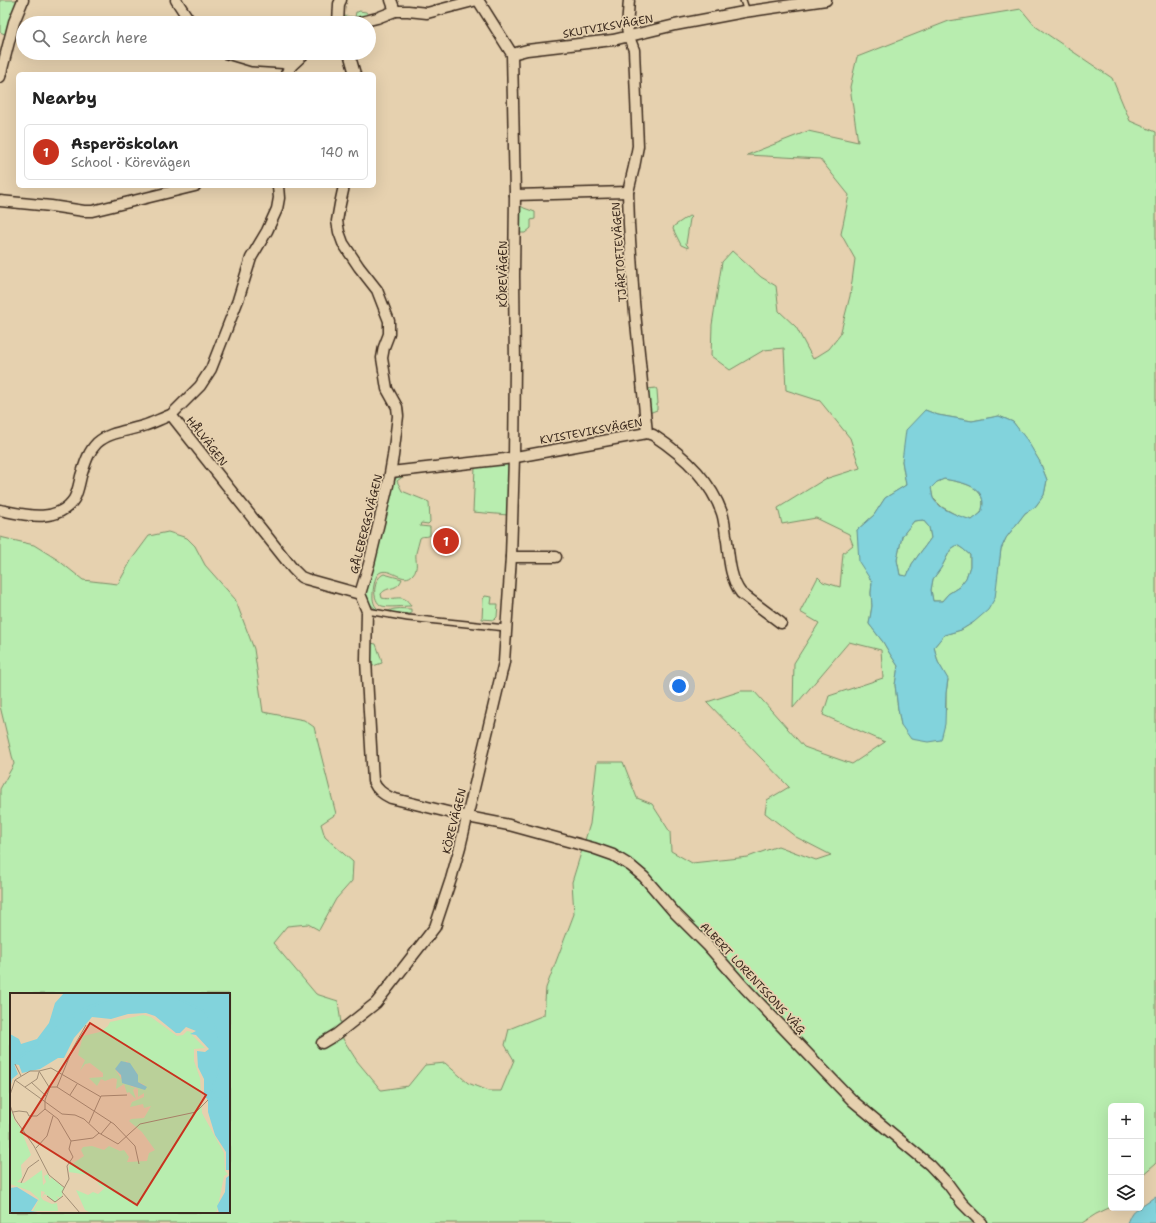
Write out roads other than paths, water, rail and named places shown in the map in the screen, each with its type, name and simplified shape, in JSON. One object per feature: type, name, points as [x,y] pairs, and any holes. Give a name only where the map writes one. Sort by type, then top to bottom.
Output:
[{"type":"street","points":[[16,16],[23,0]]},
{"type":"street","points":[[176,0],[186,16]]},
{"type":"street","points":[[338,16],[339,4],[341,0]]},
{"type":"street","points":[[391,0],[395,11]]},
{"type":"street","points":[[376,18],[395,11],[427,13],[477,0],[512,54]]},
{"type":"street","name":"TJÄRTOFTEVÄGEN","points":[[629,0],[627,28],[634,50],[638,146],[628,192],[629,224],[634,302],[647,433]]},
{"type":"street","name":"SKUTVIKSVÄGEN","points":[[512,54],[527,50],[629,37],[675,26],[747,12],[826,0]]},
{"type":"street","points":[[0,77],[16,17]]},
{"type":"street","name":"KÖREVÄGEN","points":[[322,1043],[337,1034],[376,1003],[435,927],[451,879],[468,817],[504,662],[511,557],[514,457],[514,276],[516,195],[512,54]]},
{"type":"street","points":[[249,60],[283,63],[289,70],[298,60]]},
{"type":"street","points":[[351,60],[354,72]]},
{"type":"street","points":[[0,201],[92,211],[188,188]]},
{"type":"street","name":"HÅLVÄGEN","points":[[278,188],[279,198],[277,209],[267,231],[251,258],[238,300],[211,369],[200,386],[172,415],[293,570],[306,579],[360,594]]},
{"type":"street","name":"GÅLEBERGSVÄGEN","points":[[344,188],[337,221],[339,232],[343,243],[377,290],[389,321],[389,334],[382,358],[387,389],[397,407],[398,416],[391,472],[369,564],[360,594]]},
{"type":"street","points":[[516,195],[628,192]]},
{"type":"street","points":[[0,510],[39,516],[52,515],[59,512],[67,507],[73,500],[78,490],[86,460],[91,450],[98,442],[111,435],[143,426],[172,415]]},
{"type":"street","name":"KVISTEVIKSVÄGEN","points":[[391,472],[514,457],[647,433],[653,434],[684,458],[697,471],[708,486],[723,514],[728,552],[734,579],[740,593],[781,622]]},
{"type":"street","points":[[511,557],[556,557]]},
{"type":"street","points":[[360,594],[367,611],[366,660],[373,781],[375,786],[384,795],[391,798],[468,817]]},
{"type":"street","name":"ALBERT LORENTSSONS VÄG","points":[[468,817],[509,825],[593,848],[613,855],[631,866],[708,946],[744,987],[837,1085],[930,1165],[948,1184],[962,1203],[982,1223]]},
{"type":"lane","points":[[743,0],[747,12]]},
{"type":"lane","points":[[367,611],[408,618],[506,628]]},
{"type":"water","points":[[925,410],[938,415],[972,421],[999,416],[1013,422],[1027,440],[1040,462],[1047,480],[1044,495],[1035,507],[1025,513],[1006,538],[1001,549],[995,598],[988,610],[974,622],[961,630],[944,635],[934,647],[938,662],[948,679],[945,724],[941,740],[928,742],[911,739],[901,725],[895,685],[898,666],[883,642],[869,624],[872,606],[872,582],[859,562],[857,530],[874,515],[885,498],[906,485],[902,461],[906,430]],"holes":[[[944,479],[962,483],[974,488],[982,497],[983,503],[981,513],[972,520],[956,515],[940,506],[933,498],[931,488],[937,482]],[[923,520],[929,527],[931,538],[912,564],[907,576],[900,575],[897,560],[902,536],[914,521]],[[957,545],[970,555],[970,566],[966,578],[959,587],[948,594],[942,601],[933,601],[931,590],[933,579],[941,568],[951,549]]]},
{"type":"water","points":[[1156,1196],[1156,1223],[1127,1223],[1133,1211],[1144,1211],[1144,1204]]},
{"type":"place","name":"Asperöskolan","points":[[446,541]]}]
